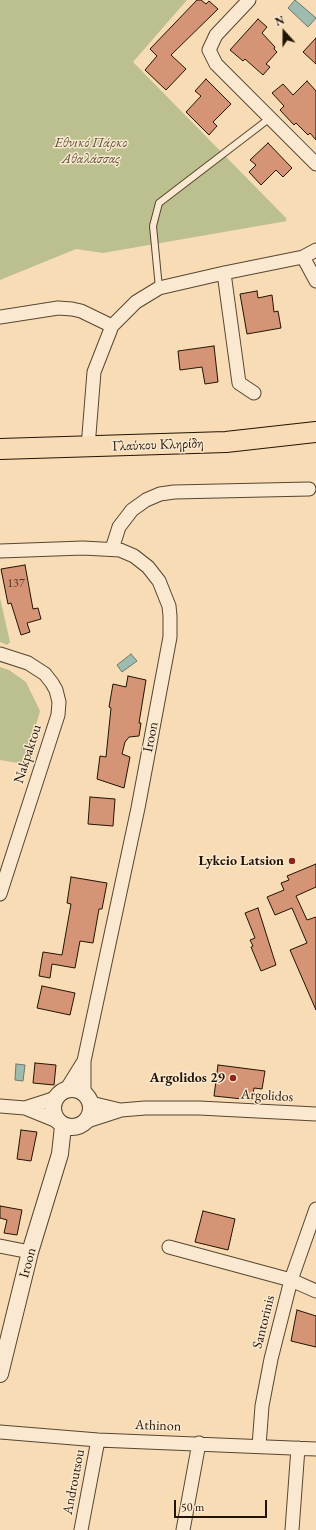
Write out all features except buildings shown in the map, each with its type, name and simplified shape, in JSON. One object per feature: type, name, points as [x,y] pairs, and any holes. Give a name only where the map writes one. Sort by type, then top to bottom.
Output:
[{"type":"main road","name":"Γλαύκου Κληρίδη","points":[[0,449],[158,433],[316,423]]},
{"type":"main road","name":"Γλαύκου Κληρίδη","points":[[0,437],[88,441],[226,442],[316,432]]},
{"type":"street","points":[[249,0],[216,35],[209,50],[216,64],[316,164]]},
{"type":"street","points":[[88,441],[94,372],[112,326],[136,302],[159,288],[224,272],[303,257],[316,250]]},
{"type":"street","points":[[303,257],[316,281]]},
{"type":"street","points":[[224,272],[240,383],[254,393]]},
{"type":"street","points":[[0,317],[58,308],[72,309],[81,311],[112,326]]},
{"type":"street","points":[[112,549],[120,527],[127,515],[138,505],[160,494],[174,492],[309,489]]},
{"type":"street","name":"Iroon","points":[[0,551],[88,548],[120,550],[134,556],[148,567],[162,588],[169,606],[170,637],[138,808],[84,1061],[87,1098]]},
{"type":"street","name":"Nakpaktou","points":[[0,654],[28,663],[45,674],[56,690],[59,702],[58,715],[0,894]]},
{"type":"street","name":"Iroon","points":[[61,1094],[84,1061]]},
{"type":"street","points":[[0,1106],[25,1108],[71,1124],[90,1116],[87,1098],[78,1090],[61,1094],[25,1108]]},
{"type":"street","points":[[61,1094],[52,1110],[71,1124]]},
{"type":"street","name":"Argolidos","points":[[87,1098],[121,1110]]},
{"type":"street","name":"Argolidos","points":[[71,1124],[121,1110],[168,1108],[199,1108],[316,1114]]},
{"type":"street","name":"Iroon","points":[[1,1367],[30,1252],[60,1154],[71,1124]]},
{"type":"street","name":"Santorinis","points":[[259,1446],[265,1385],[291,1280],[316,1209]]},
{"type":"street","points":[[0,1246],[30,1252]]},
{"type":"street","points":[[169,1247],[291,1280],[316,1291]]},
{"type":"street","name":"Athinon","points":[[0,1432],[98,1440],[316,1449]]},
{"type":"street","name":"Androutsou","points":[[82,1530],[98,1440]]},
{"type":"street","points":[[182,1530],[199,1443]]},
{"type":"street","points":[[292,1530],[298,1448]]},
{"type":"lane","points":[[159,288],[153,226],[160,204],[270,118]]},
{"type":"green space","name":"Εθνικό Πάρκο Αθαλάσσας","points":[[0,0],[187,0],[133,62],[287,219],[285,219],[287,221],[103,253],[76,249],[0,280]]},
{"type":"green space","points":[[0,598],[10,642],[7,645],[0,642]]},
{"type":"green space","points":[[0,667],[9,670],[26,682],[40,711],[25,764],[0,760]]},
{"type":"shaded area","points":[[295,0],[316,18],[308,27],[288,8]]},
{"type":"shaded area","points":[[131,654],[137,661],[122,672],[117,665]]},
{"type":"shaded area","points":[[16,1064],[25,1065],[23,1081],[15,1080]]},
{"type":"place","name":"Lykeio Latsion","points":[[292,861]]},
{"type":"place","name":"Argolidos 29","points":[[233,1078]]}]
